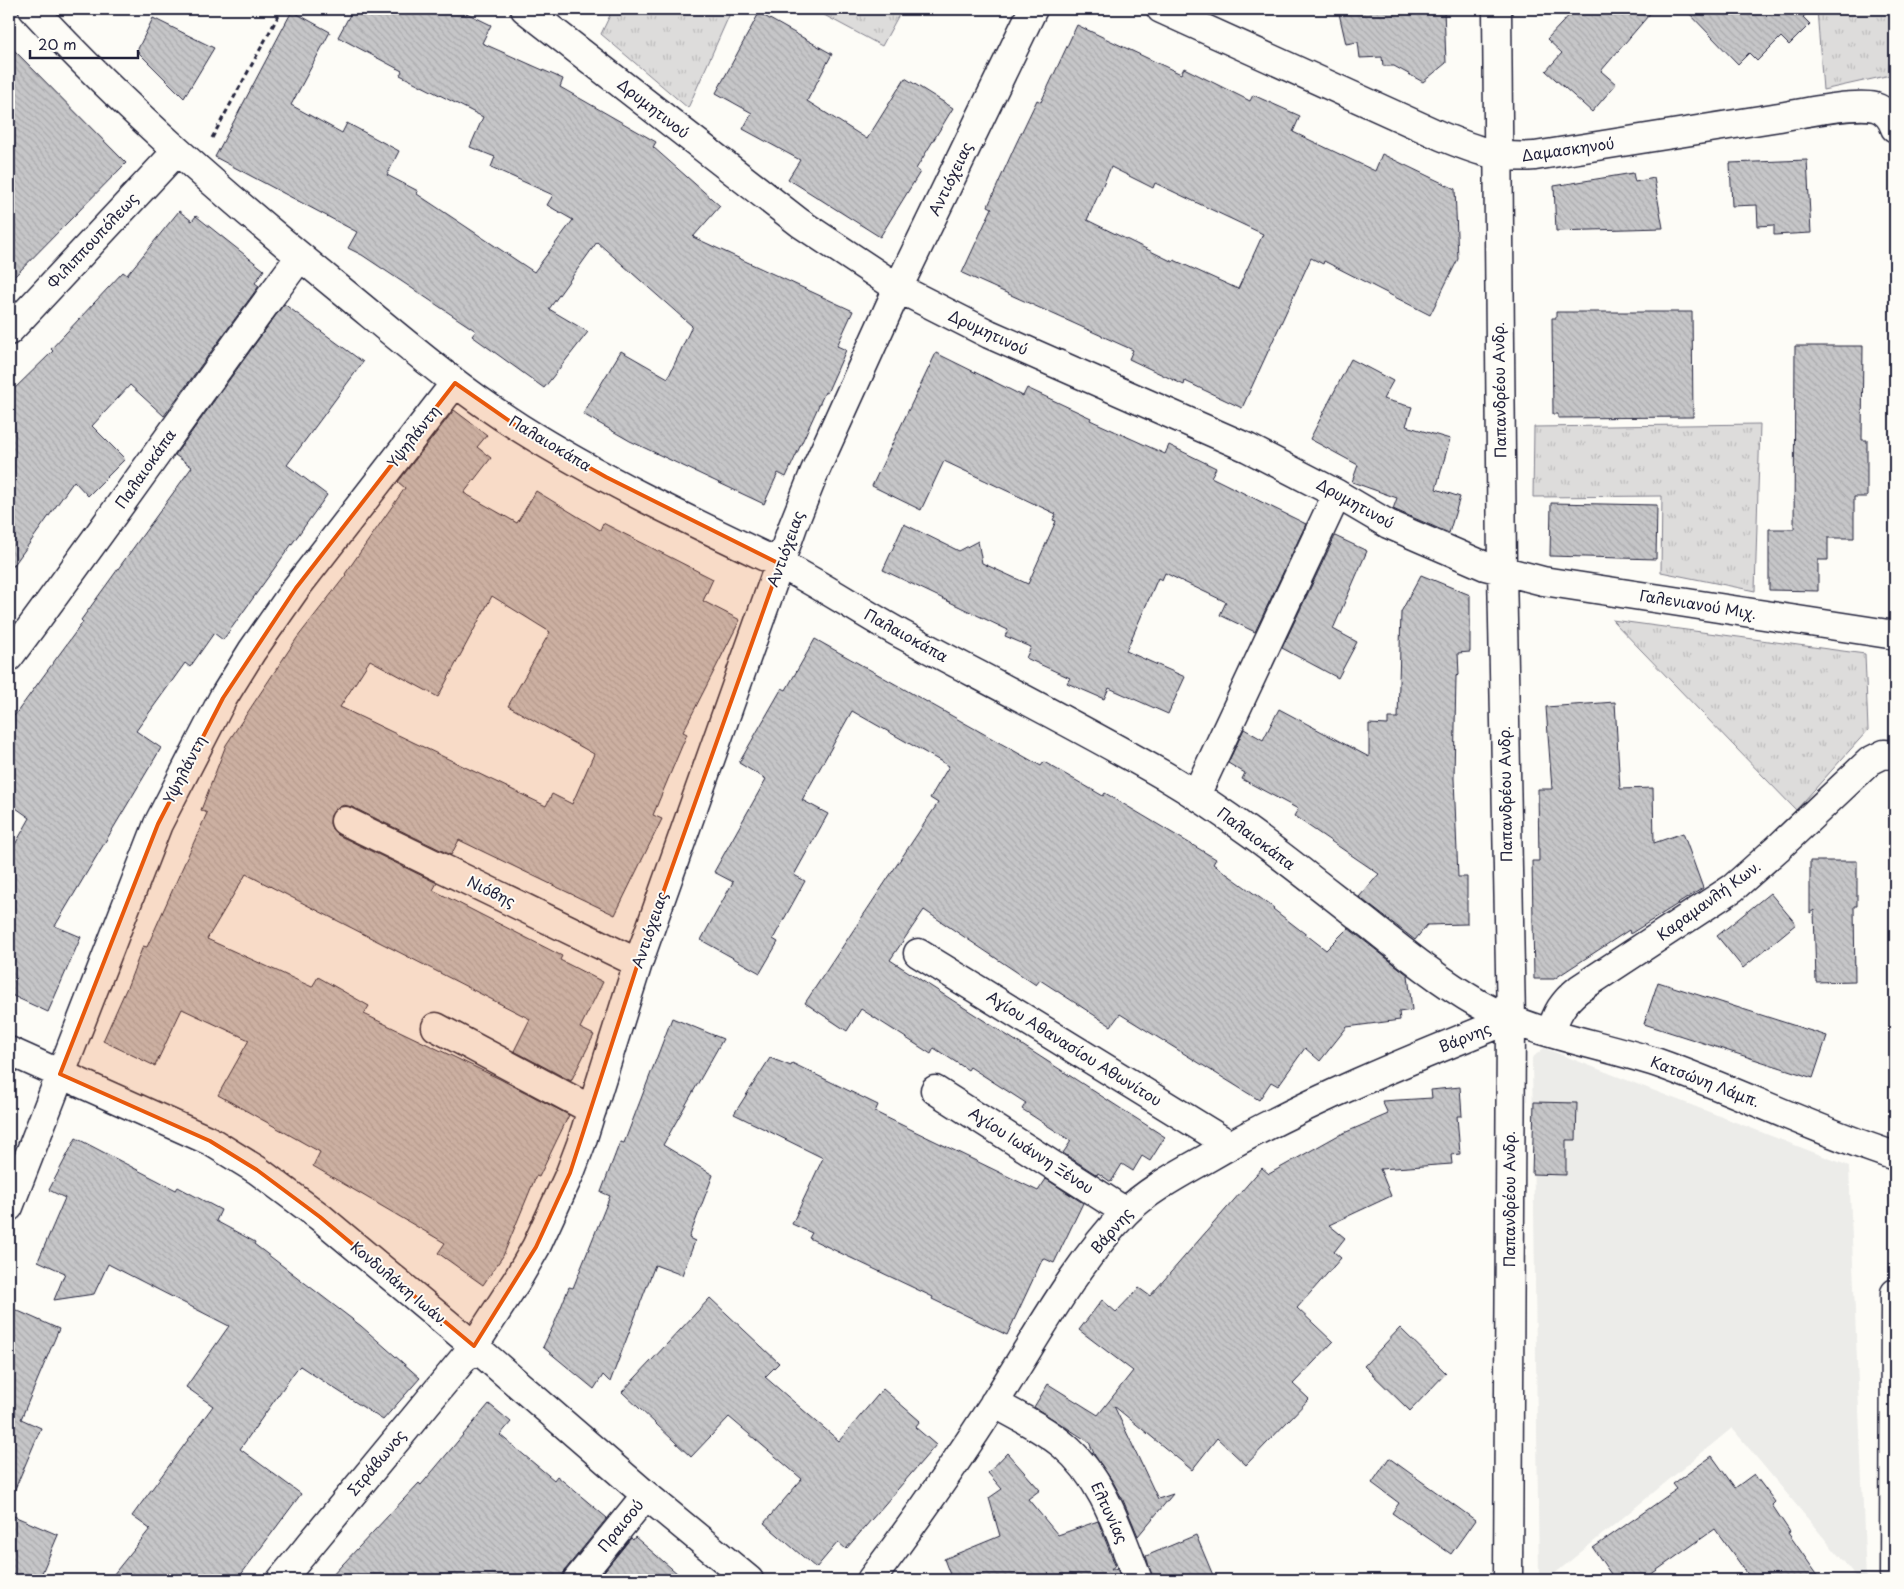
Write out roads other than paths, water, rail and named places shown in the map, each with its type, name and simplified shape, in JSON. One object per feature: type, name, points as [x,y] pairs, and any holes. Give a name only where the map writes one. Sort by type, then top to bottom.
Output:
[{"type":"street","name":"Παλαιοκάπα","points":[[33,9],[105,84],[184,158],[300,257],[455,384],[521,429],[738,545],[780,564],[891,629],[1196,795],[1243,827],[1432,974],[1481,1005],[1511,1019]]},
{"type":"street","name":"Δρυμητινού","points":[[525,9],[800,223],[898,288],[989,334],[1248,448],[1337,494],[1388,524],[1462,557],[1502,572]]},
{"type":"street","name":"Αντιόχειας","points":[[474,1346],[504,1301],[536,1246],[570,1173],[638,964],[780,564],[815,471],[898,288],[1033,9]]},
{"type":"street","name":"Δαμασκηνού","points":[[1161,9],[1441,136],[1482,152],[1498,155],[1512,157],[1535,156],[1856,106],[1876,108],[1889,119]]},
{"type":"street","name":"Παπανδρέου Ανδρ.","points":[[1496,9],[1502,572],[1511,1019],[1508,1580]]},
{"type":"street","name":"Φιλιππουπόλεως","points":[[9,331],[184,158]]},
{"type":"street","name":"Παλαιοκάπα","points":[[9,657],[300,257]]},
{"type":"street","name":"Υψηλάντη","points":[[9,1208],[158,824],[223,698],[296,588],[455,384]]},
{"type":"street","points":[[1196,795],[1337,494]]},
{"type":"street","name":"Γαλενιανού Μιχ.","points":[[1502,572],[1543,581],[1895,635]]},
{"type":"street","name":"Καραμανλή Κων.","points":[[1551,1034],[1556,1016],[1562,1005],[1574,993],[1733,888],[1870,761],[1884,754],[1895,755]]},
{"type":"street","name":"Νιόβης","points":[[344,821],[638,964]]},
{"type":"street","name":"Αγίου Αθανασίου Αθωνίτου","points":[[918,953],[1230,1145]]},
{"type":"street","name":"Κατσώνη Λάμπ.","points":[[1511,1019],[1551,1034],[1617,1050],[1687,1073],[1849,1141],[1895,1156]]},
{"type":"street","name":"Βάρνης","points":[[871,1580],[994,1403],[1042,1326],[1084,1264],[1126,1212],[1150,1193],[1230,1145],[1400,1063],[1511,1019]]},
{"type":"street","points":[[436,1027],[592,1110]]},
{"type":"street","name":"Κονδυλάκη Ιωάν.","points":[[9,1050],[210,1141],[257,1170],[320,1217],[749,1580]]},
{"type":"street","name":"Αγίου Ιωάννη Ξένου","points":[[935,1090],[1126,1212]]},
{"type":"street","points":[[1894,1580],[1895,1293]]},
{"type":"street","name":"Στράβωνος","points":[[280,1580],[474,1346]]},
{"type":"street","name":"Ελτυνίας","points":[[994,1403],[1061,1443],[1075,1455],[1088,1471],[1109,1506],[1138,1580]]},
{"type":"street","name":"Πραισού","points":[[577,1580],[646,1494]]}]
